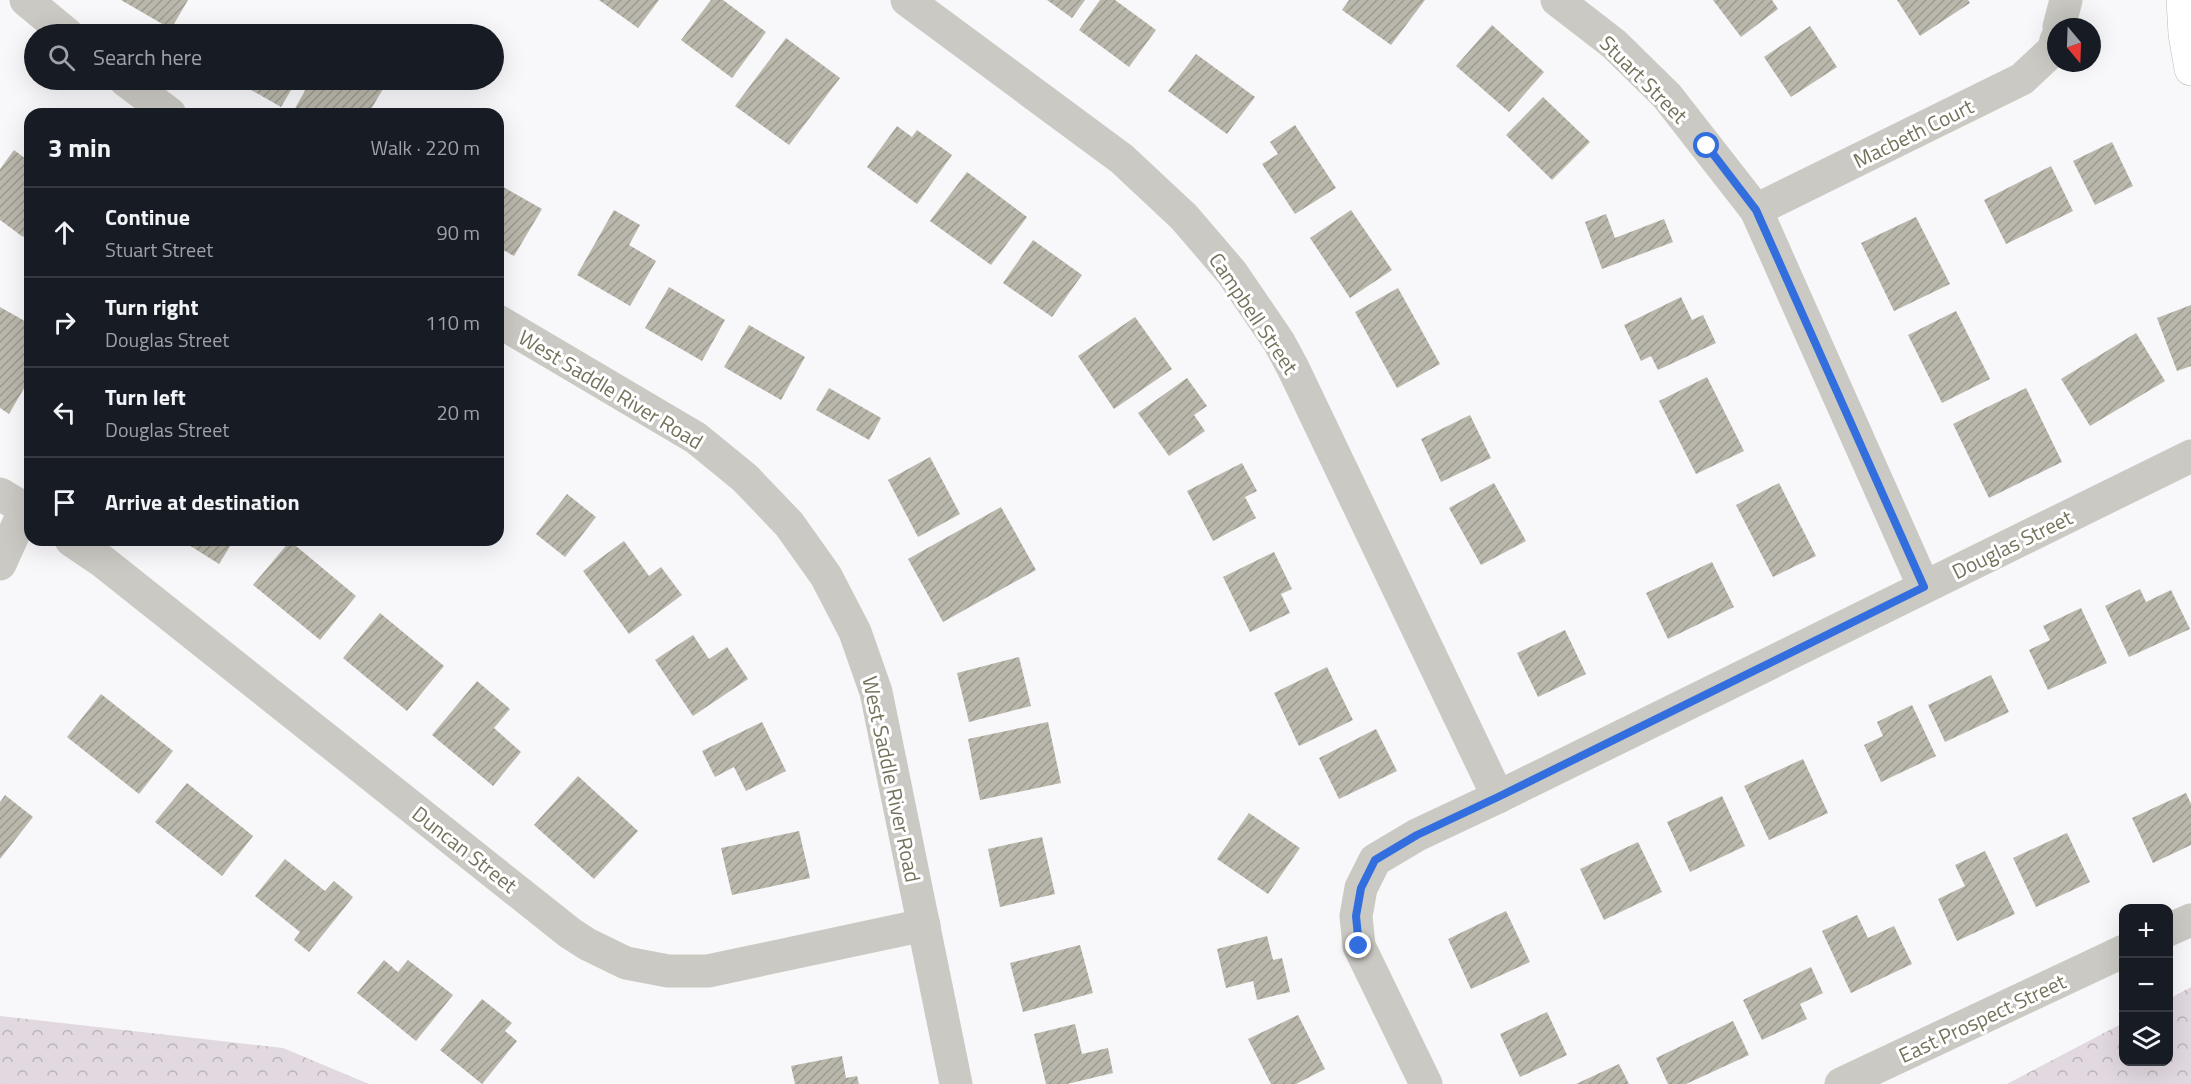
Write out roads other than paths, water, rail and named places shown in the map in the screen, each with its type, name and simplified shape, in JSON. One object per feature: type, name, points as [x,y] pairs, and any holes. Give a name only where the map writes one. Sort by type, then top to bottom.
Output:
[{"type":"highway","points":[[2182,0],[2191,69]]},
{"type":"street","points":[[27,0],[55,24]]},
{"type":"street","name":"Campbell Street","points":[[907,0],[1122,159],[1184,217],[1232,273],[1279,342],[1293,368],[1498,797]]},
{"type":"street","name":"Stuart Street","points":[[1557,0],[1614,45],[1667,96],[1756,210],[1924,587]]},
{"type":"street","points":[[2061,18],[2066,0]]},
{"type":"street","name":"Macbeth Court","points":[[1756,210],[2022,79],[2047,55]]},
{"type":"street","points":[[138,90],[162,108]]},
{"type":"street","name":"West Saddle River Road","points":[[504,325],[696,438],[745,478],[774,508],[789,524],[826,576],[855,632],[876,692],[956,1084]]},
{"type":"street","name":"Douglas Street","points":[[1426,1084],[1359,946],[1356,916],[1361,888],[1375,860],[1417,835],[2191,456]]},
{"type":"street","points":[[0,564],[18,505]]},
{"type":"street","name":"Duncan Street","points":[[80,546],[102,561],[570,933],[626,963],[668,972],[708,971],[924,925]]},
{"type":"street","points":[[2173,928],[2191,920]]},
{"type":"street","name":"East Prospect Street","points":[[1841,1084],[2119,953]]}]
